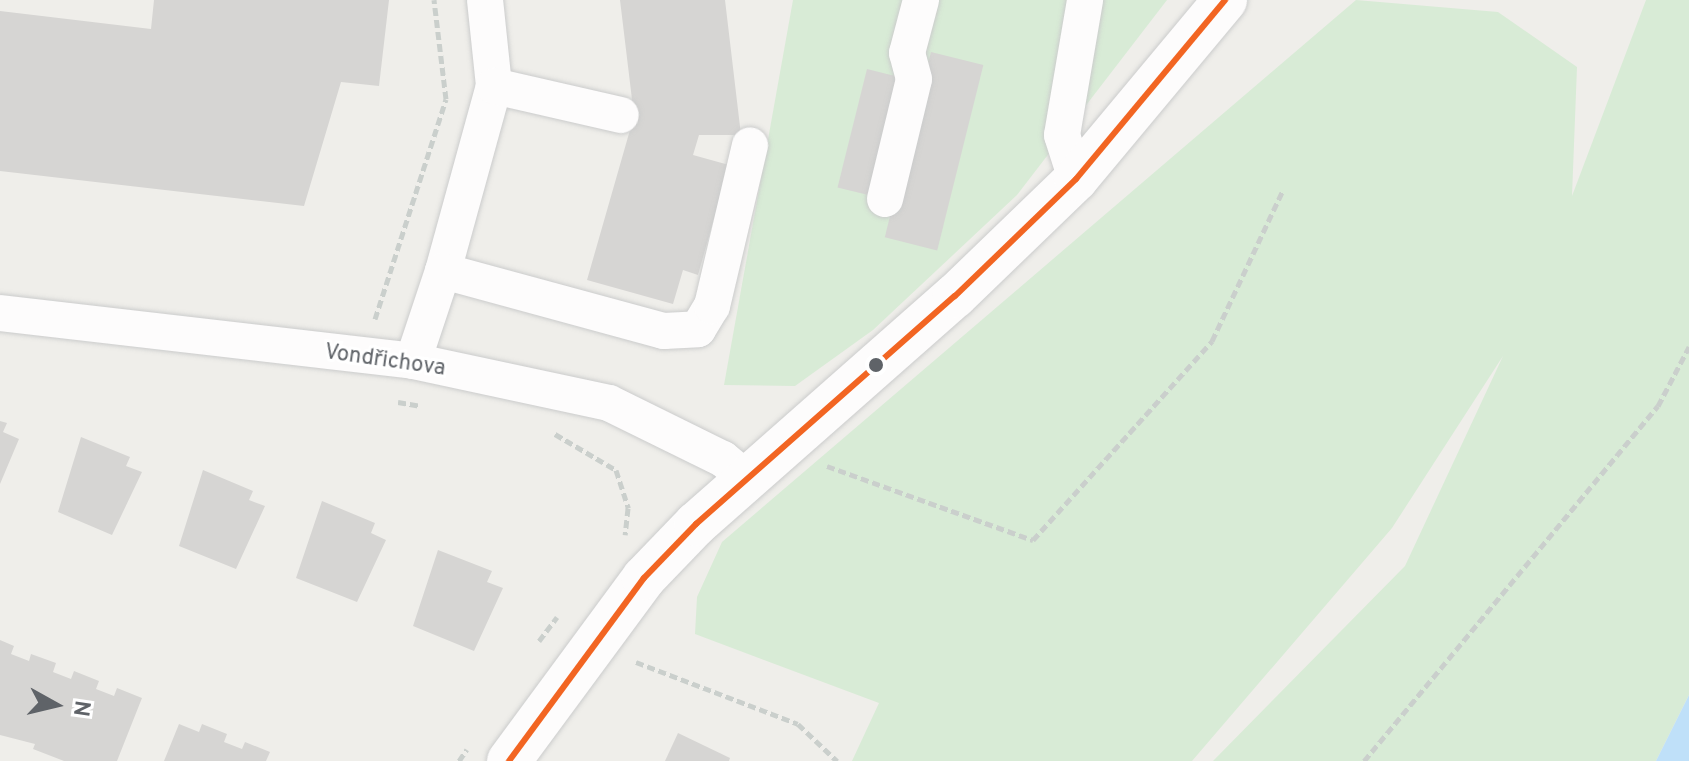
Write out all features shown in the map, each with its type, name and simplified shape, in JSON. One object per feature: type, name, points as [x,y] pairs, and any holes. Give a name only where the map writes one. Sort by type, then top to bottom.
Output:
[{"type":"street","points":[[413,361],[443,271],[494,86],[485,0]]},
{"type":"street","points":[[885,199],[914,79],[907,53],[921,0]]},
{"type":"street","points":[[1076,179],[1062,135],[1085,0]]},
{"type":"street","points":[[509,761],[644,578],[1076,179],[1225,0]]},
{"type":"street","points":[[494,86],[621,115]]},
{"type":"street","points":[[443,271],[664,331],[698,329],[712,306],[750,145]]},
{"type":"street","name":"Vondřichova","points":[[0,313],[413,361],[609,403],[723,459],[748,480]]},
{"type":"path","points":[[785,450],[1033,540],[1212,341],[1282,192]]},
{"type":"path","points":[[1364,761],[1658,406],[1689,347]]},
{"type":"path","points":[[593,645],[798,724],[837,761]]},
{"type":"green space","points":[[793,0],[1167,0],[1017,195],[873,330],[795,386],[724,385]]},
{"type":"green space","points":[[1356,0],[1498,12],[1577,67],[1572,196],[1646,0],[1689,0],[1689,695],[1656,761],[1213,761],[1405,566],[1503,356],[1392,528],[1192,761],[852,761],[879,703],[695,634],[697,597],[722,542]]},
{"type":"water","points":[[1689,695],[1689,761],[1656,761]]},
{"type":"building","points":[[154,0],[389,0],[379,86],[341,82],[304,206],[0,171],[0,11],[151,29]]},
{"type":"building","points":[[620,0],[725,0],[741,135],[699,135],[693,155],[729,165],[698,275],[683,270],[673,304],[587,280],[634,116]]},
{"type":"building","points":[[931,52],[983,65],[937,250],[885,237]]},
{"type":"building","points":[[867,69],[902,78],[872,196],[837,187]]},
{"type":"building","points":[[0,421],[7,423],[3,432],[19,439],[0,484]]},
{"type":"building","points":[[81,437],[130,457],[126,466],[142,472],[112,535],[58,512]]},
{"type":"building","points":[[203,470],[253,491],[249,500],[265,506],[236,569],[179,546]]},
{"type":"building","points":[[322,501],[375,523],[371,533],[386,540],[357,602],[296,578]]},
{"type":"building","points":[[438,550],[492,571],[487,582],[503,588],[474,651],[413,626]]},
{"type":"building","points":[[0,640],[14,646],[11,654],[29,661],[31,654],[56,663],[53,672],[71,679],[74,671],[99,681],[96,689],[114,696],[117,688],[142,698],[117,761],[64,761],[33,749],[35,744],[0,735]]},
{"type":"building","points":[[179,724],[199,732],[202,724],[227,734],[224,742],[242,749],[245,742],[270,752],[266,761],[164,761]]},
{"type":"building","points":[[678,733],[730,758],[729,761],[665,761]]},
{"type":"transit line","points":[[509,761],[644,578],[696,524],[955,296],[1076,179],[1225,0]]}]
